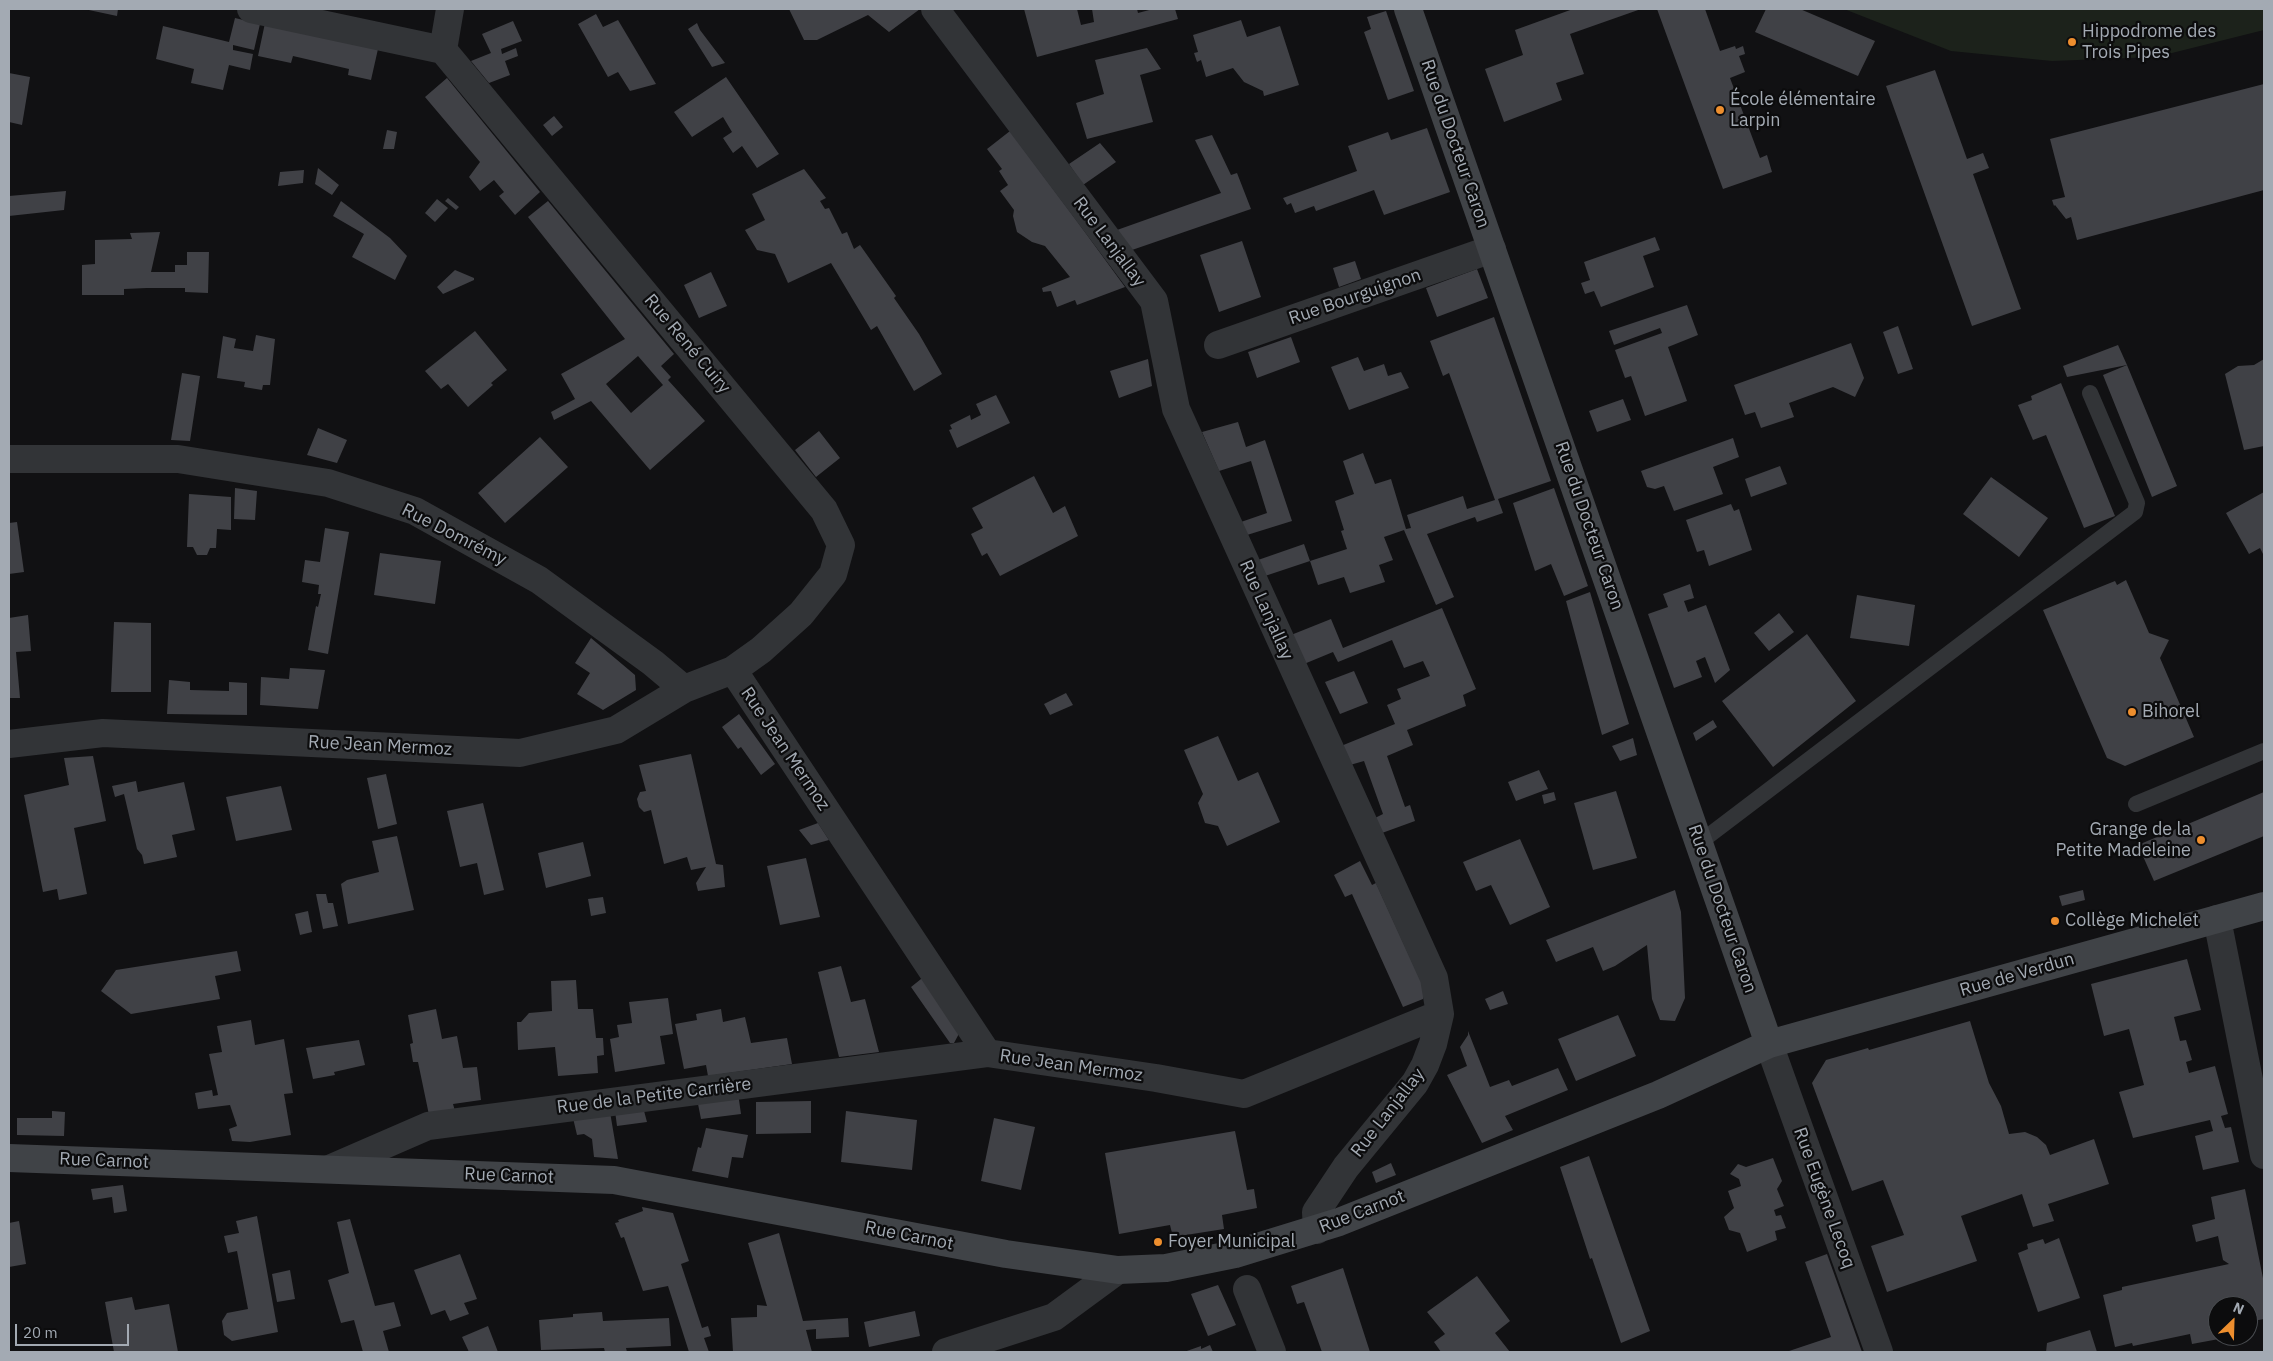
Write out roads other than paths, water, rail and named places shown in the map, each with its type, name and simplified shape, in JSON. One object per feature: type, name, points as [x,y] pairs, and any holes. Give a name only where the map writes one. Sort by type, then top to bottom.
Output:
[{"type":"street","points":[[252,9],[443,50],[450,9]]},
{"type":"street","name":"Rue Lanjallay","points":[[935,9],[1154,302],[1176,409],[1434,978],[1440,1014],[1433,1044],[1415,1083],[1346,1167],[1316,1212],[1317,1230]]},
{"type":"street","name":"Rue du Docteur Caron","points":[[1408,9],[1769,1044]]},
{"type":"street","name":"Rue René Cuiry","points":[[443,50],[824,510],[841,545],[833,574],[801,614],[760,650],[733,670]]},
{"type":"street","name":"Rue Bourguignon","points":[[1218,345],[1492,249]]},
{"type":"street","name":"Rue Domrémy","points":[[9,459],[178,459],[328,483],[415,512],[539,580],[654,663],[684,689]]},
{"type":"street","name":"Rue Jean Mermoz","points":[[9,744],[104,733],[520,753],[616,730],[684,689],[733,670],[987,1053],[1147,1077],[1244,1094],[1440,1014]]},
{"type":"street","name":"Rue de Verdun","points":[[1769,1044],[2264,906]]},
{"type":"street","points":[[2217,919],[2264,1154]]},
{"type":"street","name":"Rue Carnot","points":[[9,1158],[614,1180],[1006,1254],[1118,1270],[1166,1268],[1235,1254],[1317,1230],[1658,1096],[1769,1044]]},
{"type":"street","name":"Rue Eugène Lecoq","points":[[1769,1044],[1880,1352]]},
{"type":"street","name":"Rue de la Petite Carrière","points":[[329,1169],[428,1126],[987,1053]]},
{"type":"street","points":[[946,1352],[1054,1318],[1118,1270]]},
{"type":"street","points":[[1247,1289],[1272,1352]]},
{"type":"lane","points":[[1699,843],[2135,512],[2137,503],[2090,392]]},
{"type":"lane","points":[[2136,804],[2264,751]]},
{"type":"place","name":"Hippodrome des Trois Pipes","points":[[2072,42]]},
{"type":"place","name":"École élémentaire Larpin","points":[[1720,110]]},
{"type":"place","name":"Bihorel","points":[[2132,712]]},
{"type":"place","name":"Grange de la Petite Madeleine","points":[[2201,840]]},
{"type":"place","name":"Collège Michelet","points":[[2055,921]]},
{"type":"place","name":"Foyer Municipal","points":[[1158,1242]]}]
